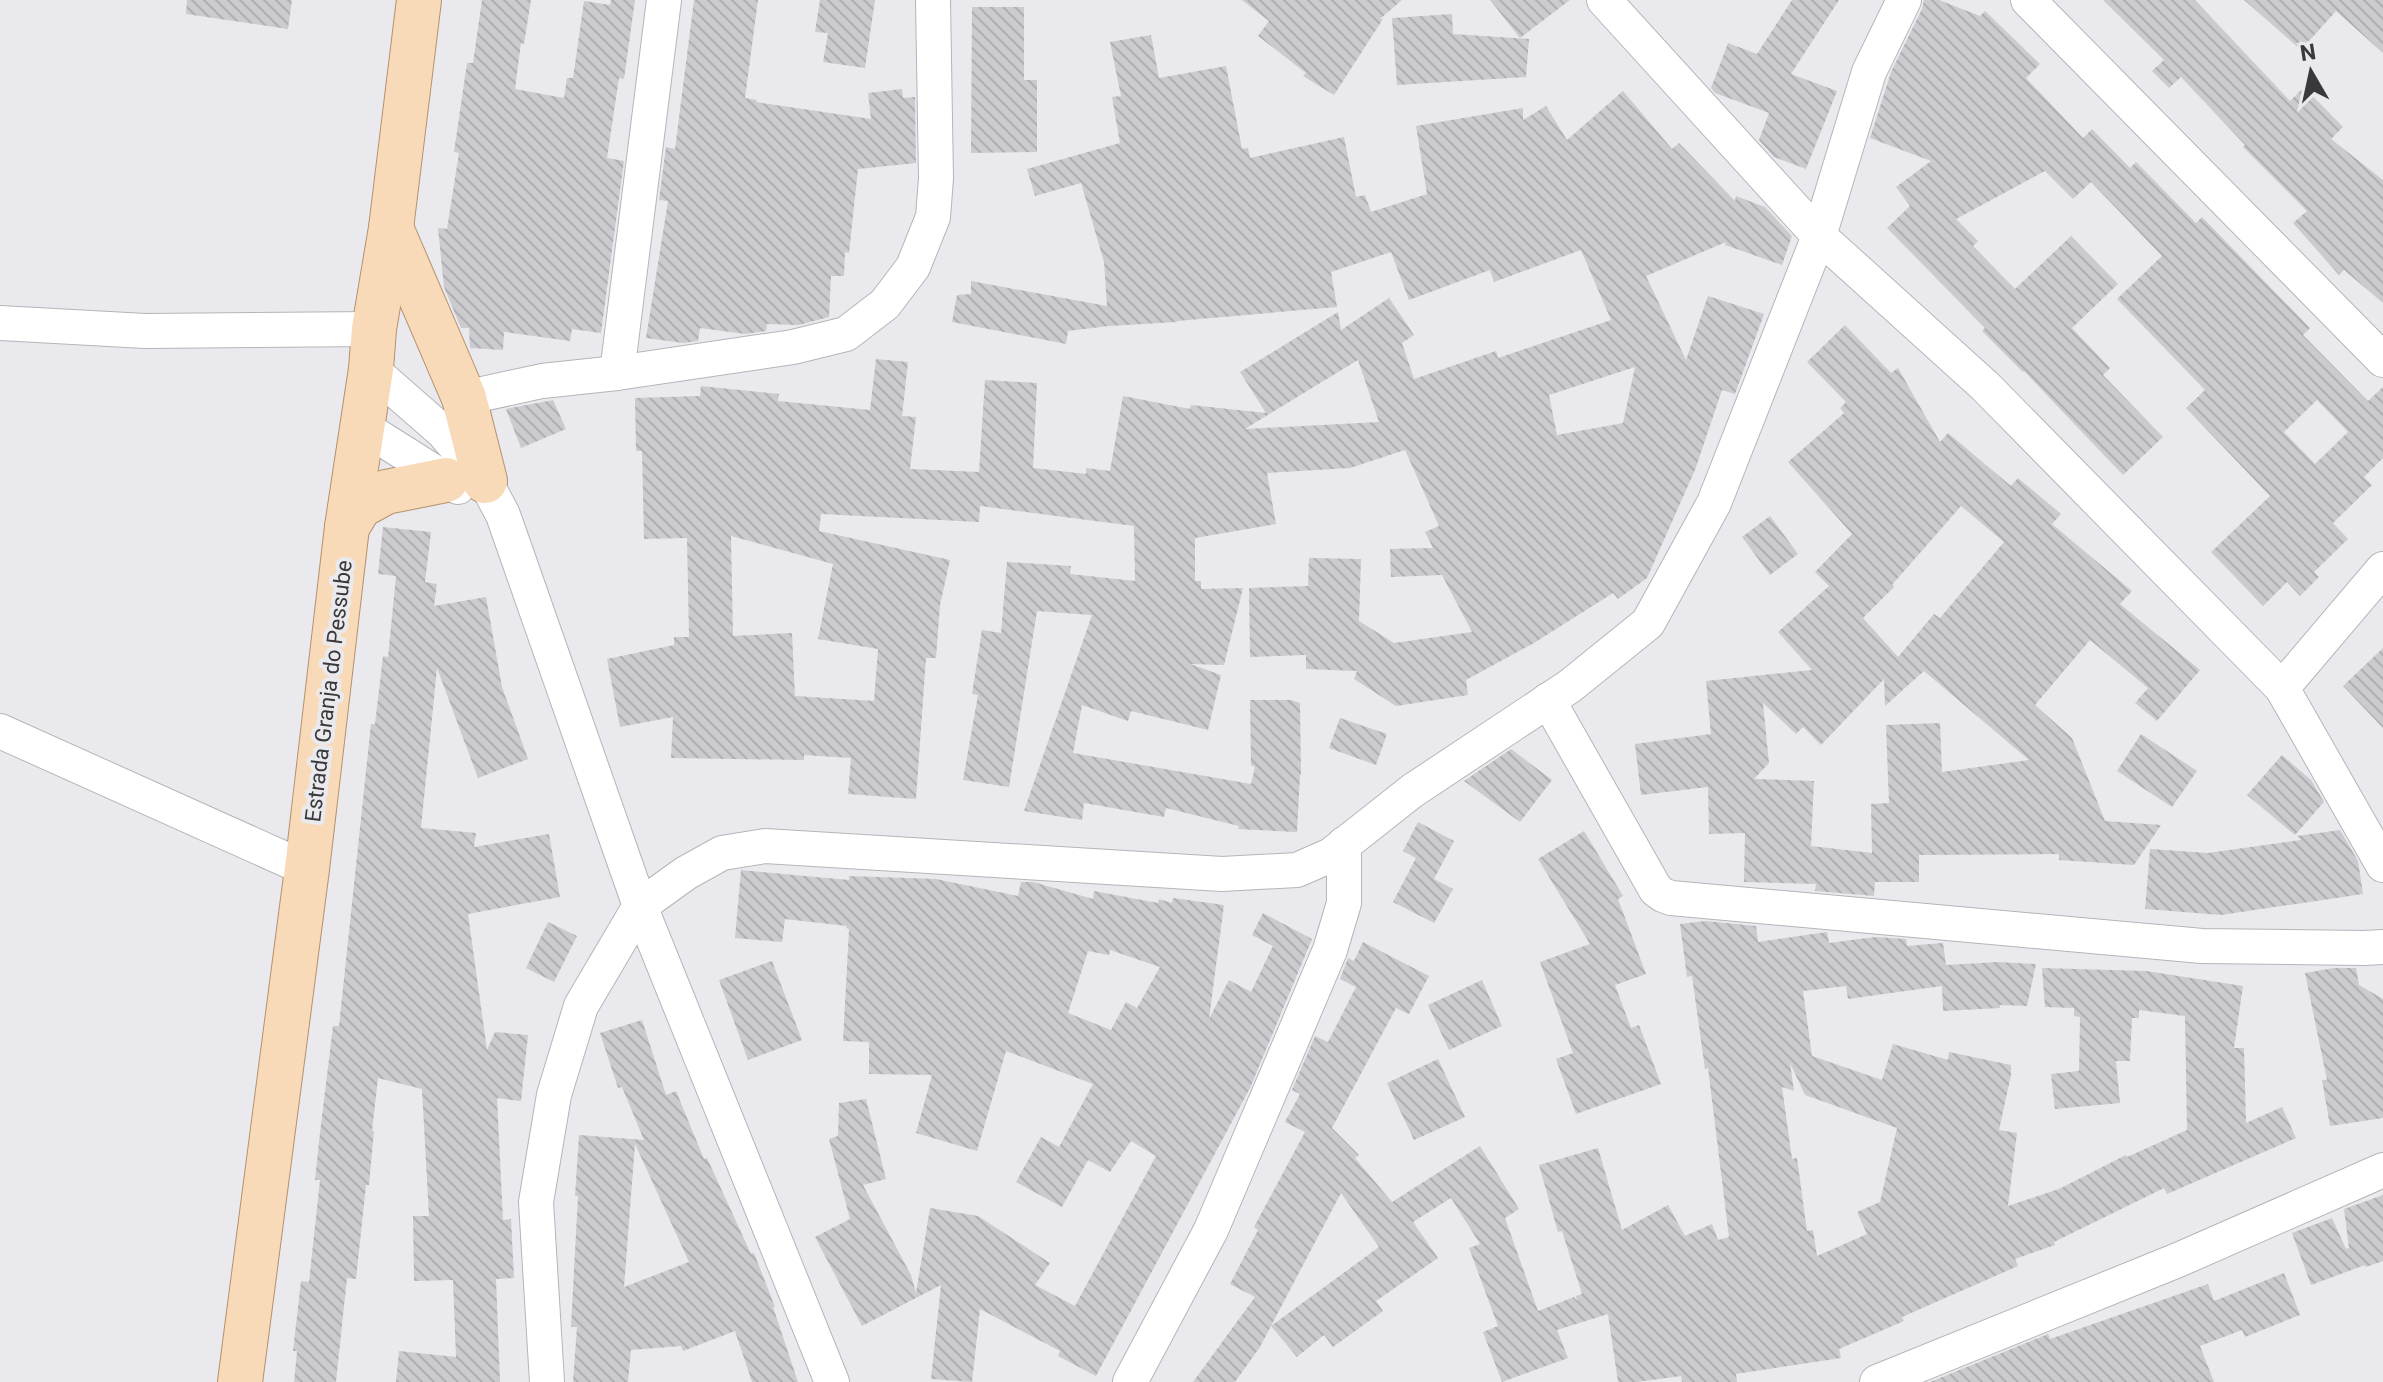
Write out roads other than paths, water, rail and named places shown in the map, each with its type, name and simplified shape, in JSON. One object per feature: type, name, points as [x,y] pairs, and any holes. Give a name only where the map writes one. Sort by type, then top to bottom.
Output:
[{"type":"main road","name":"Estrada Granja do Pessube","points":[[240,1382],[307,869],[347,527],[391,228],[419,0]]},
{"type":"main road","points":[[347,527],[360,506],[386,492],[478,492],[464,398],[391,228]]},
{"type":"street","points":[[617,373],[664,0]]},
{"type":"street","points":[[464,398],[542,381],[793,347],[846,334],[885,304],[913,267],[933,217],[936,178],[933,0]]},
{"type":"street","points":[[1604,0],[1819,236],[1985,386],[2282,688],[2383,865]]},
{"type":"street","points":[[547,1382],[536,1202],[554,1095],[581,1006],[640,906],[686,873],[722,853],[765,846],[1222,874],[1297,870],[1331,855],[1412,791],[1570,686],[1648,623],[1714,503],[1819,236],[1869,72],[1904,0]]},
{"type":"street","points":[[2028,0],[2383,360]]},
{"type":"street","points":[[0,323],[372,349],[443,432],[478,492],[640,906],[832,1382]]},
{"type":"street","points":[[363,427],[478,492]]},
{"type":"street","points":[[2282,688],[2383,569]]},
{"type":"street","points":[[1548,700],[1656,890],[1671,898],[2202,946],[2383,947]]},
{"type":"street","points":[[0,731],[307,869]]},
{"type":"street","points":[[1130,1382],[1211,1230],[1330,950],[1344,903],[1344,844]]},
{"type":"street","points":[[1877,1382],[2178,1260],[2383,1170]]}]
